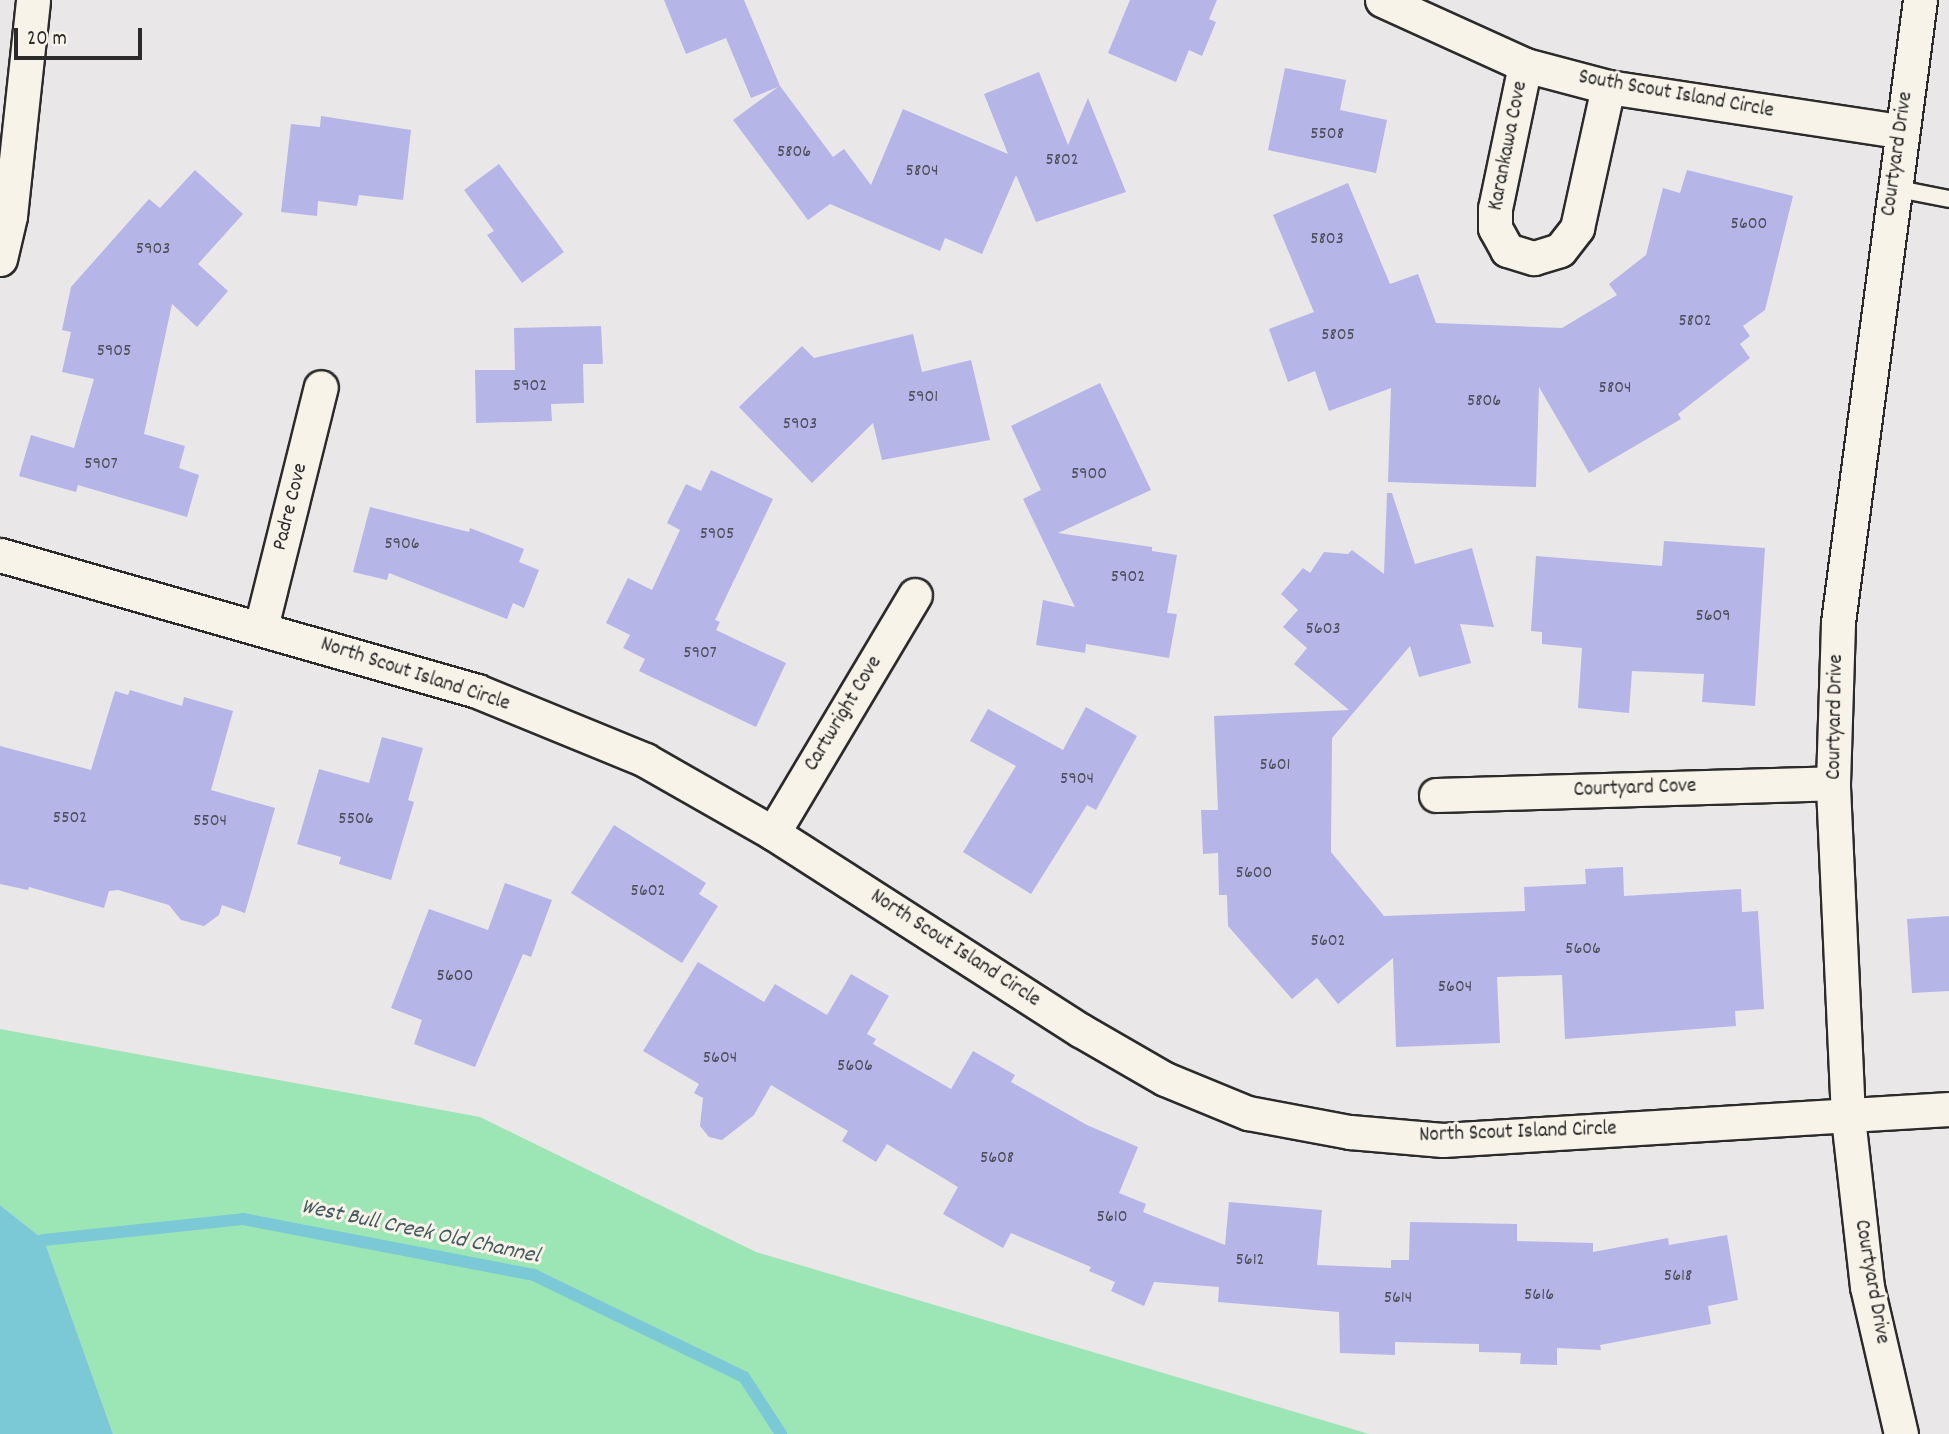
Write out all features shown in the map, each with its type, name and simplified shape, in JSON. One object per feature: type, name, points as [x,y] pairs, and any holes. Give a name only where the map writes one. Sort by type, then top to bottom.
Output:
[{"type":"street","points":[[0,260],[10,216],[33,0]]},
{"type":"street","name":"South Scout Island Circle","points":[[1382,0],[1525,65],[1608,88],[1900,131]]},
{"type":"street","name":"Courtyard Drive","points":[[1901,1434],[1867,1287],[1848,1116],[1833,783],[1838,622],[1900,131],[1920,0]]},
{"type":"street","name":"Karankawa Cove","points":[[1525,65],[1495,208],[1495,228],[1507,250],[1534,258],[1560,250],[1577,228],[1608,88]]},
{"type":"street","name":"Padre Cove","points":[[261,627],[321,387]]},
{"type":"street","name":"North Scout Island Circle","points":[[0,555],[261,627],[477,691],[645,760],[774,833],[1080,1030],[1165,1079],[1248,1113],[1350,1132],[1443,1140],[1949,1109]]},
{"type":"street","name":"Cartwright Cove","points":[[774,833],[915,595]]},
{"type":"street","name":"Courtyard Cove","points":[[1436,795],[1833,783]]},
{"type":"lane","points":[[1893,188],[1949,199]]},
{"type":"green space","points":[[0,1029],[480,1117],[756,1252],[1369,1434],[113,1434],[44,1240],[0,1205]]},
{"type":"water","points":[[0,1205],[44,1240],[113,1434],[0,1434]]},
{"type":"building","points":[[664,0],[744,0],[780,86],[833,157],[844,149],[871,185],[903,109],[1008,154],[984,94],[1039,72],[1068,145],[1088,98],[1126,192],[1036,222],[1016,175],[982,254],[945,238],[940,251],[830,204],[808,220],[733,120],[778,87],[751,98],[726,38],[686,54]]},
{"type":"building","points":[[1130,0],[1217,0],[1209,19],[1216,22],[1202,56],[1189,50],[1176,82],[1108,53]]},
{"type":"building","points":[[1285,68],[1346,80],[1340,110],[1387,120],[1376,173],[1268,150]]},
{"type":"building","points":[[321,116],[411,130],[403,200],[359,195],[357,206],[318,201],[317,216],[281,212],[291,124],[320,127]]},
{"type":"building","points":[[499,164],[564,252],[522,283],[487,235],[494,231],[464,190]]},
{"type":"building","points":[[195,170],[243,214],[198,264],[228,291],[197,327],[172,304],[144,434],[185,446],[179,468],[199,475],[187,517],[78,485],[76,492],[19,476],[31,435],[74,448],[94,379],[62,372],[71,332],[62,330],[71,287],[149,199],[160,208]]},
{"type":"building","points":[[1687,170],[1793,196],[1765,310],[1743,326],[1750,336],[1740,344],[1750,358],[1678,414],[1681,419],[1589,473],[1539,387],[1536,487],[1388,482],[1391,388],[1329,411],[1315,371],[1288,382],[1269,329],[1314,312],[1273,215],[1348,183],[1390,284],[1418,274],[1436,323],[1562,328],[1617,295],[1609,284],[1646,255],[1663,188],[1680,193]]},
{"type":"building","points":[[601,326],[603,364],[583,364],[584,403],[551,404],[552,421],[476,423],[475,370],[515,370],[514,328]]},
{"type":"building","points":[[913,334],[922,372],[971,360],[990,440],[882,460],[873,423],[812,483],[739,407],[802,346],[814,358]]},
{"type":"building","points":[[1100,383],[1151,490],[1058,533],[1152,547],[1152,551],[1177,555],[1167,613],[1177,614],[1169,658],[1086,644],[1085,653],[1036,645],[1043,600],[1075,607],[1023,499],[1041,490],[1011,426]]},
{"type":"building","points":[[711,470],[773,499],[715,620],[720,622],[716,630],[786,663],[756,727],[639,671],[645,659],[623,648],[630,635],[606,623],[628,578],[652,590],[680,530],[667,523],[686,484],[701,491]]},
{"type":"building","points":[[1387,493],[1392,493],[1415,564],[1472,548],[1494,627],[1460,624],[1471,663],[1419,677],[1410,646],[1332,738],[1331,852],[1384,916],[1525,911],[1524,887],[1586,884],[1585,869],[1623,867],[1624,896],[1741,889],[1742,912],[1758,911],[1764,1009],[1735,1011],[1736,1026],[1565,1039],[1562,975],[1497,977],[1500,1043],[1396,1047],[1393,958],[1338,1004],[1317,978],[1292,999],[1228,926],[1227,895],[1219,895],[1218,853],[1203,854],[1201,810],[1218,810],[1214,716],[1349,710],[1294,664],[1307,648],[1283,627],[1298,610],[1281,594],[1303,568],[1310,573],[1324,552],[1348,554],[1352,550],[1384,574]]},
{"type":"building","points":[[370,507],[469,532],[470,528],[524,549],[519,562],[539,570],[524,608],[513,603],[507,619],[389,573],[387,580],[353,572]]},
{"type":"building","points":[[1664,541],[1765,548],[1755,706],[1702,702],[1704,674],[1632,671],[1629,713],[1578,708],[1582,648],[1542,644],[1542,632],[1531,631],[1536,556],[1662,566]]},
{"type":"building","points":[[130,690],[182,706],[184,697],[233,711],[211,790],[275,808],[245,913],[222,905],[219,915],[204,926],[181,920],[169,905],[118,890],[109,891],[104,908],[29,887],[28,890],[0,884],[0,746],[91,770],[115,691],[128,695]]},
{"type":"building","points":[[1086,707],[1137,736],[1096,810],[1087,805],[1031,894],[963,852],[1016,766],[970,741],[988,709],[1063,750]]},
{"type":"building","points":[[382,737],[423,748],[408,800],[414,802],[391,880],[339,864],[341,857],[297,844],[319,769],[369,783]]},
{"type":"building","points":[[614,825],[706,883],[699,894],[718,906],[682,963],[571,893]]},
{"type":"building","points":[[505,883],[552,900],[531,957],[523,954],[475,1067],[414,1044],[422,1020],[391,1008],[429,909],[488,930]]},
{"type":"building","points":[[1949,916],[1949,991],[1912,993],[1907,919]]},
{"type":"building","points":[[698,962],[764,1002],[775,984],[827,1015],[851,974],[889,996],[867,1034],[876,1039],[873,1044],[951,1089],[973,1051],[1015,1075],[1011,1082],[1087,1125],[1138,1147],[1119,1193],[1146,1204],[1143,1212],[1225,1245],[1229,1202],[1322,1210],[1317,1265],[1391,1268],[1391,1260],[1409,1260],[1410,1222],[1517,1224],[1517,1241],[1593,1243],[1593,1252],[1668,1238],[1669,1245],[1727,1235],[1738,1300],[1708,1306],[1711,1324],[1600,1345],[1601,1350],[1557,1348],[1557,1365],[1520,1364],[1521,1353],[1479,1352],[1479,1344],[1395,1342],[1395,1355],[1340,1353],[1339,1312],[1218,1302],[1219,1287],[1154,1282],[1144,1306],[1111,1291],[1115,1282],[1089,1271],[1091,1267],[1011,1233],[1003,1248],[943,1214],[958,1187],[887,1144],[876,1162],[842,1141],[848,1131],[771,1085],[754,1115],[722,1140],[709,1137],[700,1126],[703,1098],[694,1093],[699,1084],[643,1051]]},
{"type":"waterway","name":"West Bull Creek Old Channel","points":[[0,1251],[44,1240],[243,1219],[534,1275],[744,1377],[781,1434]]}]
